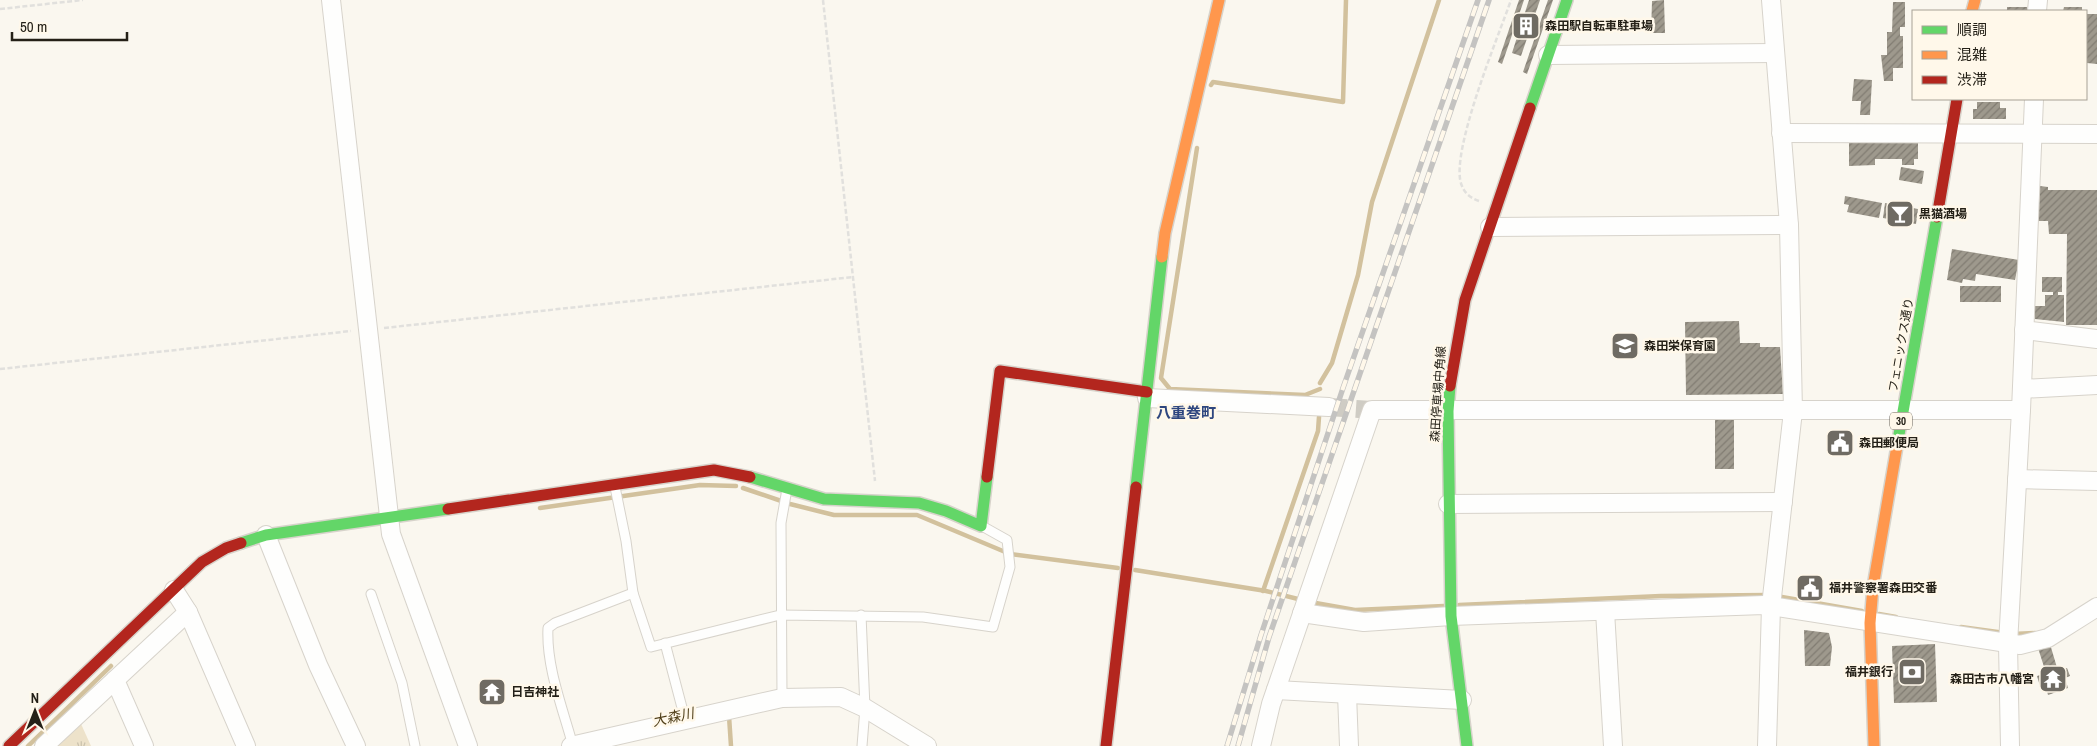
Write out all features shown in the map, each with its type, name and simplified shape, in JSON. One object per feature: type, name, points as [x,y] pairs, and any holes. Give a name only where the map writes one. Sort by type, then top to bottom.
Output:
[{"type":"street","points":[[331,0],[389,524],[465,746]]},
{"type":"street","points":[[1106,746],[1165,233],[1219,0]]},
{"type":"street","name":"森田停車場中角線","points":[[1467,746],[1451,613],[1448,411],[1452,366],[1458,326],[1567,0]]},
{"type":"street","points":[[1767,746],[1771,606],[1793,411],[1789,225],[1770,0]]},
{"type":"street","points":[[1548,55],[1775,53]]},
{"type":"street","name":"フェニックス通り","points":[[1874,746],[1870,623],[1874,588],[1958,100]]},
{"type":"street","points":[[2010,746],[2008,644],[2021,410],[2034,100]]},
{"type":"street","points":[[1781,133],[2097,134]]},
{"type":"street","points":[[1490,228],[1789,225]]},
{"type":"street","points":[[2024,330],[2097,339]]},
{"type":"street","points":[[44,746],[115,680],[180,600],[202,562],[226,548],[615,488],[714,470],[739,472],[787,492],[823,498],[908,502],[942,509],[981,526],[1000,371],[1147,395],[1329,408]]},
{"type":"street","points":[[2022,389],[2097,385]]},
{"type":"street","points":[[1261,746],[1276,690],[1372,410],[1903,412],[2021,410]]},
{"type":"street","points":[[2017,479],[2097,481]]},
{"type":"street","points":[[1448,504],[1783,502]]},
{"type":"street","points":[[269,542],[318,665],[356,746]]},
{"type":"street","points":[[14,744],[180,600]]},
{"type":"street","points":[[180,600],[246,746]]},
{"type":"street","points":[[1302,613],[1364,622],[1451,613],[1771,606],[2008,644],[2031,644],[2048,638],[2097,607]]},
{"type":"street","points":[[1605,610],[1613,746]]},
{"type":"street","points":[[115,680],[144,746]]},
{"type":"street","points":[[1276,690],[1462,700]]},
{"type":"street","points":[[1347,694],[1349,746]]},
{"type":"street","points":[[572,746],[782,698],[841,698],[866,708],[927,746]]},
{"type":"lane","points":[[615,488],[626,541],[633,593],[650,647],[780,615],[923,617],[993,627],[1010,567],[1009,546],[1007,540],[981,526]]},
{"type":"lane","points":[[782,698],[780,615],[781,523],[787,492]]},
{"type":"lane","points":[[572,746],[553,673],[547,639],[548,628],[555,623],[633,593]]},
{"type":"lane","points":[[371,594],[402,683],[415,746]]},
{"type":"lane","points":[[861,615],[866,708],[862,746]]},
{"type":"lane","points":[[665,643],[685,720]]},
{"type":"path","points":[[0,9],[83,0]]},
{"type":"path","points":[[823,0],[878,502]]},
{"type":"path","points":[[1497,206],[1470,198],[1461,186],[1460,166],[1464,137],[1511,0]]},
{"type":"path","points":[[0,370],[853,277]]},
{"type":"green space","points":[[77,715],[91,746],[44,746]]},
{"type":"building","name":"森田駅自転車駐車場","points":[[1519,0],[1524,0],[1502,64],[1498,62]]},
{"type":"building","name":"森田駅自転車駐車場","points":[[1529,0],[1540,0],[1521,56],[1512,53]]},
{"type":"building","name":"森田駅自転車駐車場","points":[[1548,0],[1553,0],[1527,74],[1523,72]]},
{"type":"building","points":[[1664,0],[1665,33],[1651,33],[1652,1]]},
{"type":"building","points":[[1893,2],[1905,2],[1905,27],[1900,27],[1900,36],[1903,36],[1903,68],[1893,68],[1893,81],[1884,81],[1881,55],[1887,55],[1887,32],[1892,32]]},
{"type":"building","points":[[2007,7],[2027,7],[2027,10],[2007,10]]},
{"type":"building","points":[[2064,7],[2082,7],[2082,10],[2063,10]]},
{"type":"building","points":[[2087,14],[2097,14],[2097,64],[2087,63]]},
{"type":"building","points":[[1854,79],[1872,80],[1870,115],[1860,115],[1861,101],[1852,101]]},
{"type":"building","points":[[1977,102],[2000,102],[2000,108],[2006,108],[2006,119],[1973,119],[1973,109],[1977,109]]},
{"type":"building","points":[[1918,140],[1918,159],[1914,159],[1914,165],[1902,165],[1902,159],[1875,159],[1875,165],[1849,166],[1849,141]]},
{"type":"building","points":[[1901,167],[1924,171],[1922,184],[1899,180]]},
{"type":"building","points":[[2040,186],[2048,187],[2048,190],[2097,190],[2097,325],[2066,325],[2067,234],[2049,234],[2048,221],[2038,221]]},
{"type":"building","points":[[1845,196],[1882,203],[1879,218],[1847,212],[1849,205],[1844,204]]},
{"type":"building","points":[[1885,203],[1918,209],[1916,224],[1883,218]]},
{"type":"building","points":[[1952,249],[2019,260],[2015,280],[1976,274],[1975,281],[1963,279],[1962,283],[1947,280]]},
{"type":"building","points":[[2042,277],[2062,277],[2062,292],[2058,292],[2058,295],[2064,295],[2064,322],[2035,319],[2035,306],[2045,306],[2045,295],[2053,295],[2053,292],[2042,292]]},
{"type":"building","points":[[1960,286],[2001,286],[2001,302],[1960,302]]},
{"type":"building","points":[[1739,321],[1740,343],[1760,343],[1760,347],[1780,347],[1783,394],[1686,395],[1685,322]]},
{"type":"building","points":[[1715,419],[1734,419],[1734,469],[1715,469]]},
{"type":"building","points":[[1804,630],[1829,633],[1832,647],[1830,666],[1805,666]]},
{"type":"building","points":[[1935,644],[1937,702],[1894,703],[1892,646]]},
{"type":"building","points":[[2050,644],[2058,671],[2067,668],[2070,676],[2065,678],[2068,688],[2048,695],[2045,684],[2040,686],[2037,676],[2046,673],[2038,648]]},
{"type":"waterway","points":[[1211,85],[1213,82],[1343,102],[1346,0]]},
{"type":"waterway","points":[[1320,383],[1332,363],[1358,275],[1372,202],[1439,0]]},
{"type":"waterway","points":[[1197,148],[1161,378],[1170,389],[1305,395],[1320,389]]},
{"type":"waterway","points":[[1263,591],[1318,431],[1319,417]]},
{"type":"waterway","points":[[540,508],[700,485],[736,486]]},
{"type":"waterway","points":[[743,488],[790,504],[834,515],[917,515],[1010,554],[1118,568]]},
{"type":"waterway","points":[[1135,570],[1266,591],[1302,600]]},
{"type":"waterway","points":[[1459,605],[1661,596],[1768,595]]},
{"type":"waterway","points":[[1776,596],[1862,611]]},
{"type":"waterway","points":[[1310,602],[1355,610],[1444,606]]},
{"type":"waterway","points":[[1879,614],[1896,617]]},
{"type":"waterway","points":[[1961,627],[2005,633]]},
{"type":"waterway","points":[[2013,634],[2035,633]]},
{"type":"waterway","points":[[28,746],[111,666]]},
{"type":"waterway","name":"大森川","points":[[727,717],[729,716],[731,746]]},
{"type":"tunnel","points":[[1329,407],[1372,410]]},
{"type":"railway","points":[[1227,746],[1261,635],[1343,388],[1478,0]]},
{"type":"railway","points":[[1238,746],[1269,637],[1489,0]]},
{"type":"traffic: fast","points":[[1530,108],[1567,0]]},
{"type":"traffic: fast","points":[[1897,446],[1937,217]]},
{"type":"traffic: fast","points":[[1136,487],[1162,257]]},
{"type":"traffic: fast","points":[[1450,386],[1448,411],[1451,616],[1467,746]]},
{"type":"traffic: fast","points":[[750,477],[824,499],[919,503],[946,511],[981,526],[987,477]]},
{"type":"traffic: fast","points":[[241,543],[266,535],[448,509]]},
{"type":"traffic: slow","points":[[1162,257],[1165,233],[1219,0]]},
{"type":"traffic: slow","points":[[1972,10],[1975,0]]},
{"type":"traffic: slow","points":[[1874,746],[1870,623],[1873,587],[1897,446]]},
{"type":"traffic: jam","points":[[1937,217],[1957,100]]},
{"type":"traffic: jam","points":[[1450,386],[1465,300],[1530,108]]},
{"type":"traffic: jam","points":[[987,477],[1000,371],[1147,392]]},
{"type":"traffic: jam","points":[[448,509],[714,470],[750,477]]},
{"type":"traffic: jam","points":[[1106,746],[1136,487]]},
{"type":"traffic: jam","points":[[9,746],[202,562],[226,548],[241,543]]},
{"type":"place","name":"森田駅自転車駐車場","points":[[1526,26]]},
{"type":"place","name":"黒猫酒場","points":[[1900,214]]},
{"type":"place","name":"森田栄保育園","points":[[1625,346]]},
{"type":"place","name":"森田郵便局","points":[[1840,443]]},
{"type":"place","name":"福井警察署森田交番","points":[[1810,588]]},
{"type":"place","name":"福井銀行","points":[[1912,672]]},
{"type":"place","name":"森田古市八幡宮","points":[[2053,679]]},
{"type":"place","name":"日吉神社","points":[[492,692]]},
{"type":"district","name":"八重巻町","points":[[1186,413]]}]
